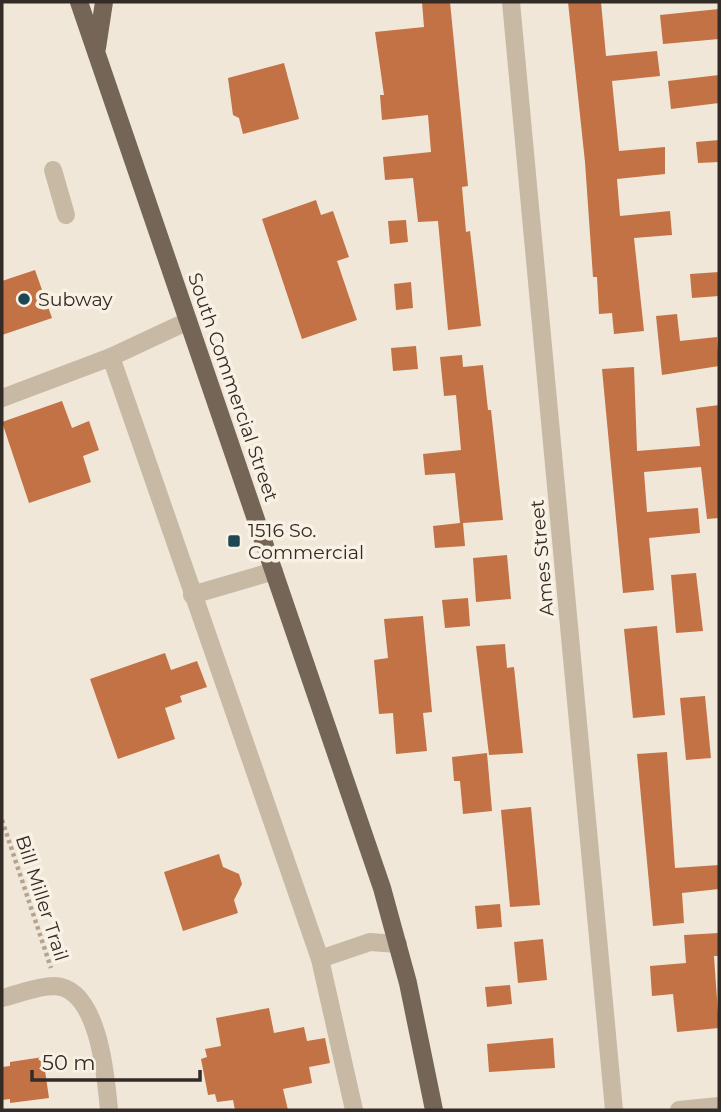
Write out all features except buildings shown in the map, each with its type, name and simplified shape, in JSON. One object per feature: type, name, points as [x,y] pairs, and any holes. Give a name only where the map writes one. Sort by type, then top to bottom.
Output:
[{"type":"main road","name":"South Commercial Street","points":[[79,2],[378,875],[398,944],[434,1110]]},
{"type":"main road","points":[[96,52],[104,2]]},
{"type":"street","name":"Ames Street","points":[[511,2],[614,1110]]},
{"type":"street","points":[[53,170],[66,215]]},
{"type":"street","points":[[2,398],[111,357],[188,321]]},
{"type":"street","points":[[111,357],[320,959],[354,1110]]},
{"type":"street","points":[[192,595],[274,571]]},
{"type":"street","points":[[320,959],[370,942],[398,944]]},
{"type":"street","points":[[2,998],[55,986],[75,993],[85,1006],[100,1047],[109,1110]]},
{"type":"street","points":[[679,1110],[719,1106]]},
{"type":"path","name":"Bill Miller Trail","points":[[2,820],[47,953],[55,986]]},
{"type":"place","name":"Subway","points":[[24,299]]},
{"type":"place","name":"1516 So. Commercial","points":[[234,541]]}]
